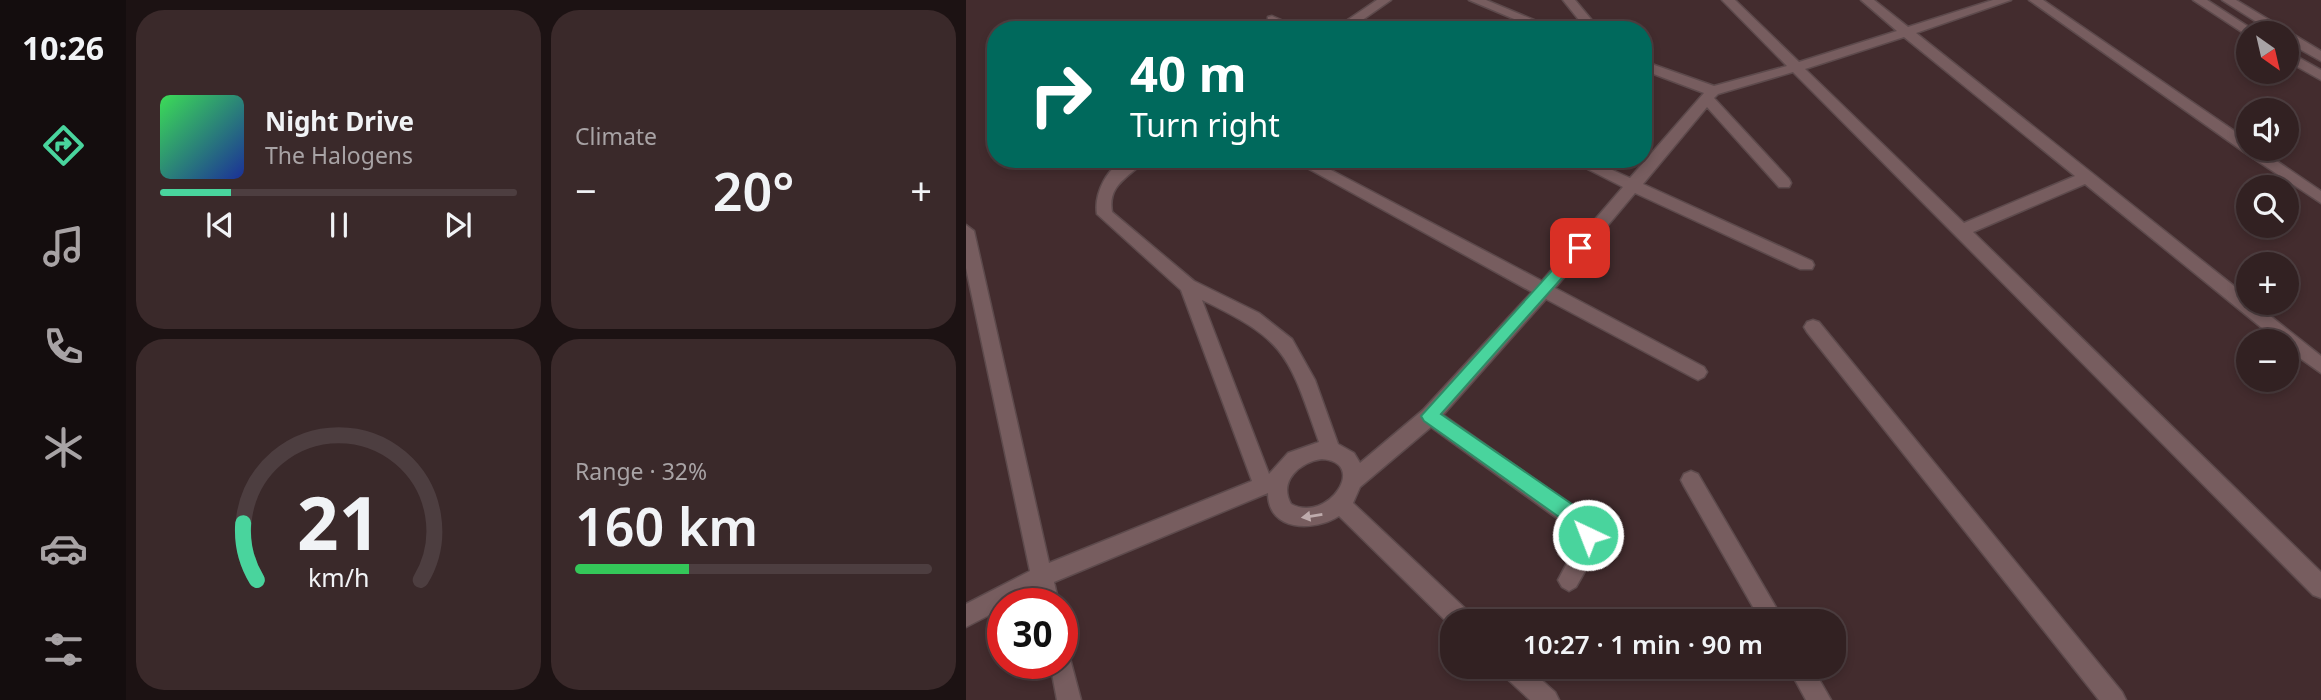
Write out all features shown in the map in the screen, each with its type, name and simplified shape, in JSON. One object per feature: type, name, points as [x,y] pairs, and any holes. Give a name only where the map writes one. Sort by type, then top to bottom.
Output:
[{"type":"street","points":[[1353,21],[1385,0]]},
{"type":"street","points":[[1475,0],[1529,21]]},
{"type":"street","points":[[1569,0],[1586,21]]},
{"type":"street","points":[[1728,0],[2321,587]]},
{"type":"street","points":[[1867,0],[2321,366]]},
{"type":"street","points":[[1652,164],[1710,95],[2005,0]]},
{"type":"street","points":[[2035,0],[2236,139]]},
{"type":"street","points":[[2199,0],[2236,23]]},
{"type":"street","points":[[2228,0],[2262,21]]},
{"type":"street","points":[[2300,44],[2321,57]]},
{"type":"street","points":[[2300,63],[2321,76]]},
{"type":"street","points":[[1652,69],[1710,95],[1783,183]]},
{"type":"street","points":[[2268,161],[2321,198]]},
{"type":"street","points":[[1126,168],[1106,187],[1101,201],[1105,214],[1188,286],[1260,324],[1286,344],[1301,372],[1331,450]]},
{"type":"street","points":[[1315,168],[1698,372]]},
{"type":"street","points":[[1594,168],[1807,265]]},
{"type":"street","points":[[1188,286],[1283,510],[1304,519],[1317,517],[1340,503],[1353,481],[1430,416],[1544,290],[1648,168]]},
{"type":"street","points":[[1961,231],[2087,177]]},
{"type":"street","points":[[966,231],[1045,588]]},
{"type":"street","points":[[1814,327],[2114,700]]},
{"type":"street","points":[[1430,416],[1584,526],[1588,535],[1587,546],[1569,580]]},
{"type":"street","points":[[966,616],[1042,576],[1271,482],[1294,460],[1319,449],[1341,453],[1349,460],[1353,481]]},
{"type":"street","points":[[1690,480],[1766,609]]},
{"type":"street","points":[[1340,503],[1450,609]]},
{"type":"street","points":[[1064,679],[1069,700]]},
{"type":"street","points":[[1524,679],[1547,700]]},
{"type":"street","points":[[1807,679],[1819,700]]},
{"type":"route","points":[[1580,248],[1430,416],[1573,516],[1584,526],[1588,535]]}]
